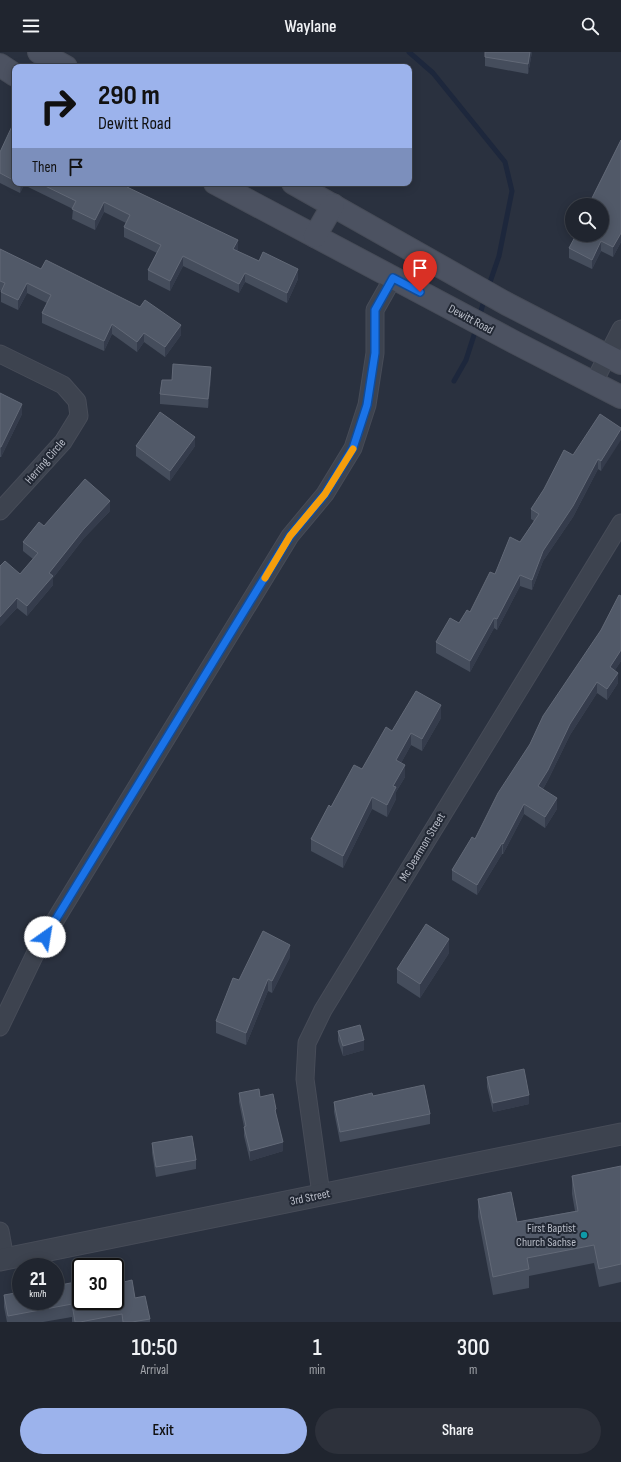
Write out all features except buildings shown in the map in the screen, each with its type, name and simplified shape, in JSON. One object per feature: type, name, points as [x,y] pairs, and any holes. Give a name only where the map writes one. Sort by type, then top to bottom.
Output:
[{"type":"main road","points":[[39,52],[61,64]]},
{"type":"main road","points":[[0,65],[12,73]]},
{"type":"main road","name":"Dewitt Road","points":[[221,186],[593,384],[621,397]]},
{"type":"main road","points":[[298,186],[508,304],[614,360]]},
{"type":"main road","points":[[315,236],[333,205]]},
{"type":"main road","points":[[393,278],[410,248]]},
{"type":"street","points":[[0,1027],[37,950],[290,536],[325,494],[353,448],[367,405],[375,353],[375,310],[393,278]]},
{"type":"street","points":[[593,384],[614,360],[621,329]]},
{"type":"street","name":"Herring Circle","points":[[0,354],[63,385],[77,401],[79,416],[63,442],[0,511]]},
{"type":"street","name":"Mc Dearmon Street","points":[[321,1194],[305,1079],[307,1043],[327,1003],[621,523]]},
{"type":"street","name":"3rd Street","points":[[3,1259],[621,1134]]},
{"type":"street","points":[[0,1231],[3,1259]]},
{"type":"waterway","points":[[409,52],[433,73],[505,162],[512,191],[499,256],[488,288]]},
{"type":"waterway","points":[[479,317],[485,298]]},
{"type":"waterway","points":[[454,381],[466,360],[476,329]]},
{"type":"slow traffic","points":[[265,578],[290,536],[308,517],[325,494],[353,449]]},
{"type":"place","name":"First Baptist Church Sachse","points":[[584,1235]]},
{"type":"route","points":[[45,937],[290,536],[308,517],[325,494],[338,475],[353,448],[367,405],[375,353],[375,310],[393,278],[420,292]]}]
